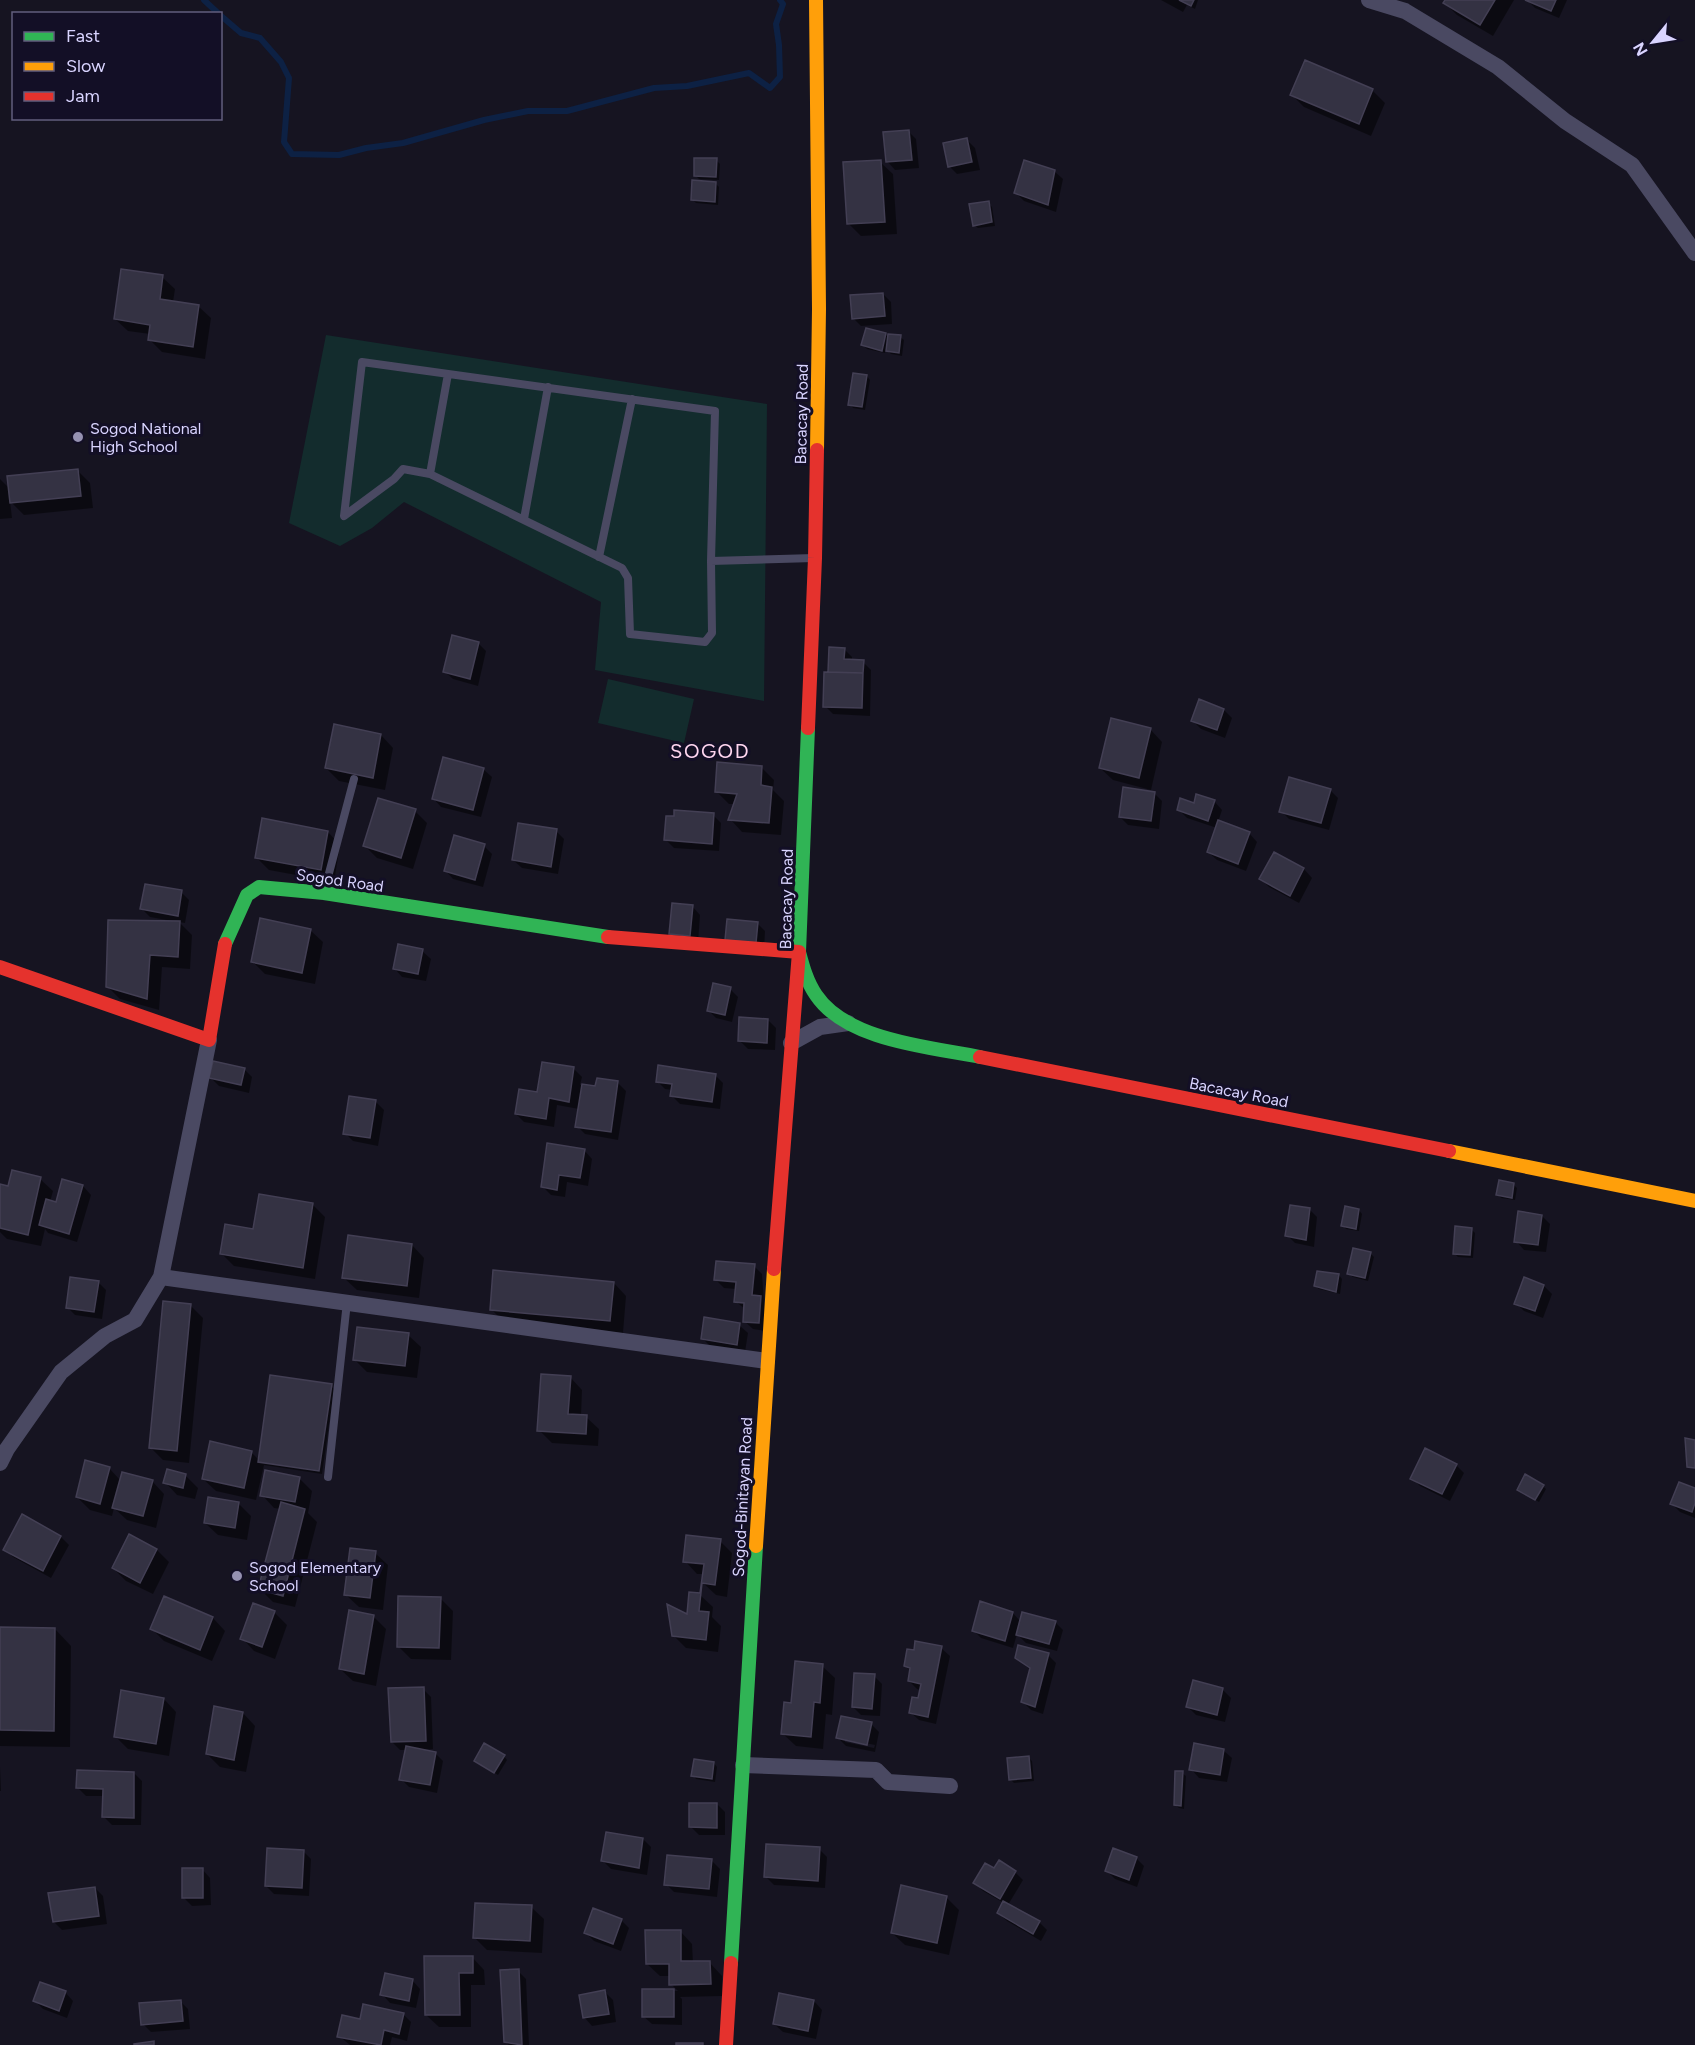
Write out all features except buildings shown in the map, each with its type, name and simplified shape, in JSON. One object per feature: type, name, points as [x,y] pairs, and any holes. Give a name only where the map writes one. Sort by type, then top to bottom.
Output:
[{"type":"street","name":"Bacacay Road","points":[[816,0],[819,309],[815,558],[799,952],[813,991],[826,1008],[849,1023],[877,1036],[1695,1201]]},
{"type":"street","points":[[1369,0],[1405,11],[1498,67],[1565,121],[1632,165],[1695,253]]},
{"type":"street","name":"Sogod Road","points":[[209,1040],[224,946],[247,896],[259,887],[324,893],[620,939],[799,952]]},
{"type":"street","name":"Sogod-Binitayan Road","points":[[726,2045],[767,1361],[799,952]]},
{"type":"street","points":[[0,967],[209,1040],[161,1277],[135,1320],[105,1336],[61,1372],[7,1449],[0,1463]]},
{"type":"street","points":[[791,1043],[820,1027],[849,1023]]},
{"type":"street","points":[[161,1277],[767,1361]]},
{"type":"street","points":[[742,1765],[876,1770],[888,1782],[950,1786]]},
{"type":"lane","points":[[362,362],[448,374],[715,411],[711,561],[712,633],[705,642],[630,634],[628,578],[622,568],[430,474],[403,469],[394,479],[344,516],[362,362]]},
{"type":"lane","points":[[430,474],[448,374]]},
{"type":"lane","points":[[524,519],[548,387]]},
{"type":"lane","points":[[599,556],[632,399]]},
{"type":"lane","points":[[711,561],[815,558]]},
{"type":"lane","points":[[324,893],[354,779]]},
{"type":"lane","points":[[328,1477],[347,1302]]},
{"type":"green space","points":[[326,335],[767,404],[764,701],[595,670],[601,602],[404,502],[372,528],[340,546],[289,523]]},
{"type":"green space","points":[[608,679],[694,699],[684,743],[598,723]]},
{"type":"waterway","points":[[204,0],[217,12]]},
{"type":"waterway","points":[[222,17],[241,33],[260,38],[281,62],[289,78],[284,142],[292,154],[339,155],[366,148],[403,143],[484,120],[528,111],[567,111],[654,88],[687,86],[749,73],[770,88],[780,77],[776,24],[783,4],[780,0]]},
{"type":"traffic: fast","points":[[808,728],[799,952],[810,985],[830,1010],[848,1023],[868,1032],[891,1040],[980,1057]]},
{"type":"traffic: fast","points":[[225,944],[247,895],[259,887],[324,893],[608,937]]},
{"type":"traffic: fast","points":[[731,1963],[756,1546]]},
{"type":"traffic: slow","points":[[816,0],[819,309],[817,450]]},
{"type":"traffic: slow","points":[[1449,1151],[1695,1201]]},
{"type":"traffic: slow","points":[[756,1546],[774,1269]]},
{"type":"traffic: jam","points":[[808,728],[817,450]]},
{"type":"traffic: jam","points":[[608,937],[799,952],[774,1269]]},
{"type":"traffic: jam","points":[[0,967],[209,1040],[225,944]]},
{"type":"traffic: jam","points":[[980,1057],[1449,1151]]},
{"type":"traffic: jam","points":[[726,2045],[731,1963]]},
{"type":"place","name":"Sogod National High School","points":[[78,437]]},
{"type":"place","name":"Sogod Elementary School","points":[[237,1576]]},
{"type":"district","name":"SOGOD","points":[[710,751]]}]
